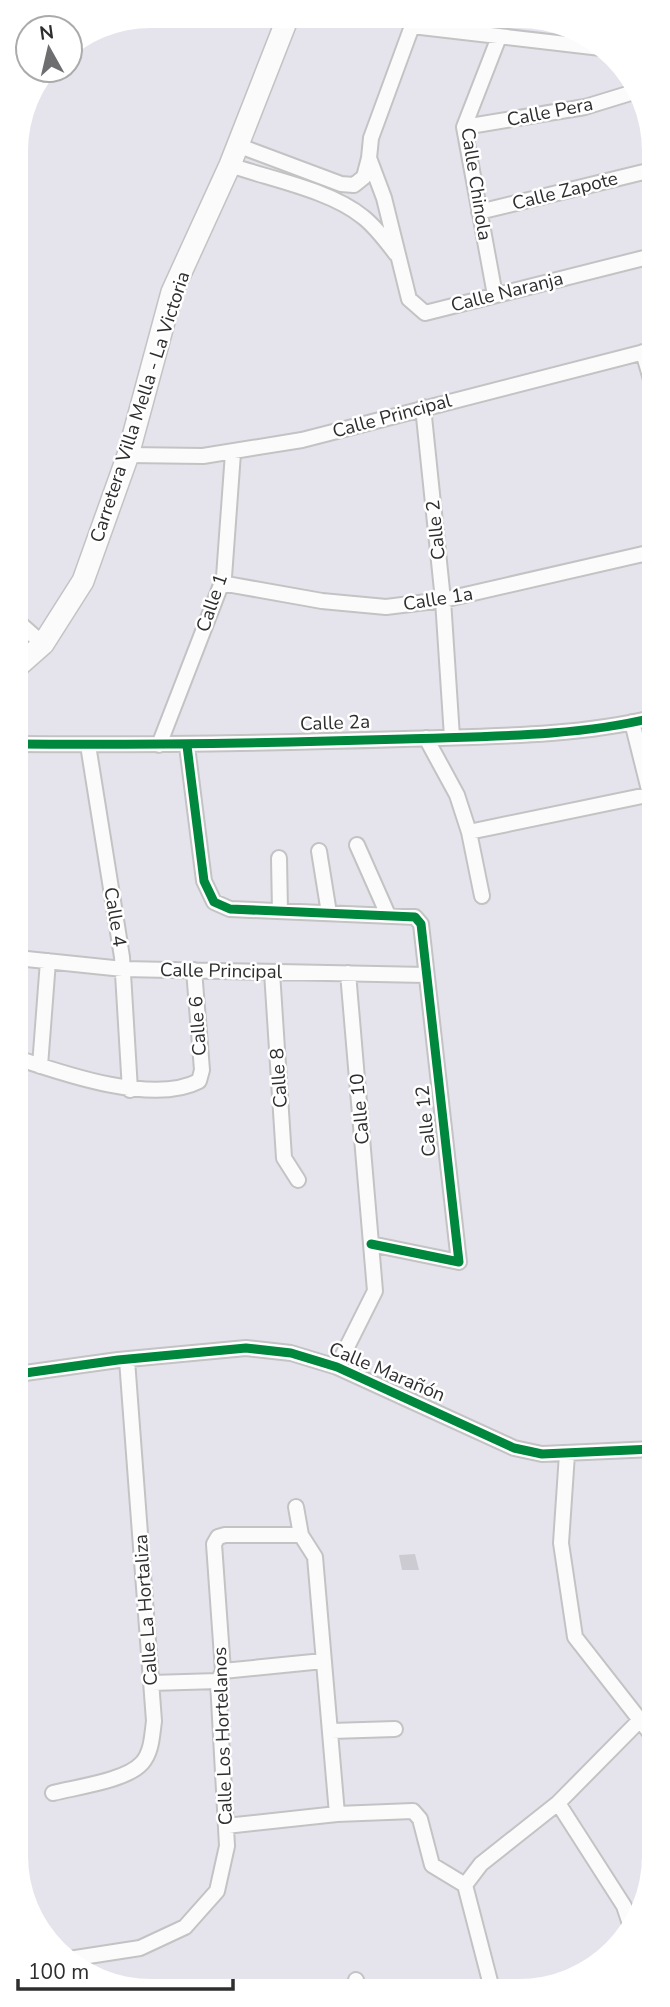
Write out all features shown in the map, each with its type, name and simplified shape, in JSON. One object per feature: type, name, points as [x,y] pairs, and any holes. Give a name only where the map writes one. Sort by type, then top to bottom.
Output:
[{"type":"main road","name":"Carretera Villa Mella - La Victoria","points":[[28,657],[43,644],[83,582],[128,455],[172,292],[229,165],[284,28]]},
{"type":"street","points":[[237,145],[341,184],[354,185],[364,177],[371,138],[412,28]]},
{"type":"street","points":[[448,28],[499,37],[582,46]]},
{"type":"street","name":"Calle Chinola","points":[[495,295],[464,127],[499,37]]},
{"type":"street","name":"Calle Pera","points":[[464,127],[585,107],[628,94]]},
{"type":"street","points":[[369,158],[384,198],[399,257]]},
{"type":"street","points":[[229,165],[329,197],[352,209],[379,232],[399,257]]},
{"type":"street","name":"Calle Zapote","points":[[479,212],[642,172]]},
{"type":"street","name":"Calle Naranja","points":[[399,257],[409,299],[425,313],[642,258]]},
{"type":"street","name":"Calle Principal","points":[[128,455],[172,457],[233,453],[302,440],[642,352]]},
{"type":"street","name":"Calle 2","points":[[423,407],[443,600],[452,737]]},
{"type":"street","name":"Calle 1","points":[[159,745],[221,583],[233,453]]},
{"type":"street","name":"Calle 1a","points":[[221,583],[322,601],[386,607],[443,600],[642,554]]},
{"type":"street","points":[[28,631],[43,644]]},
{"type":"street","name":"Calle 2a","points":[[28,744],[187,746],[452,737],[598,727],[642,720]]},
{"type":"street","points":[[632,722],[642,760]]},
{"type":"street","points":[[426,738],[457,795],[469,832],[482,896]]},
{"type":"street","name":"Calle 4","points":[[88,745],[122,969],[130,1090]]},
{"type":"street","points":[[187,746],[204,881],[214,902],[230,909],[388,915],[358,845]]},
{"type":"street","points":[[469,832],[642,796]]},
{"type":"street","points":[[318,852],[328,913]]},
{"type":"street","points":[[279,858],[280,911]]},
{"type":"street","name":"Calle 12","points":[[371,1244],[459,1262],[421,924],[415,916],[388,915]]},
{"type":"street","name":"Calle Principal","points":[[28,959],[122,969],[426,975]]},
{"type":"street","points":[[40,1066],[48,961]]},
{"type":"street","name":"Calle 6","points":[[130,1090],[189,1086],[199,1081],[202,1070],[194,970]]},
{"type":"street","name":"Calle 8","points":[[272,972],[285,1158],[298,1180]]},
{"type":"street","name":"Calle 10","points":[[337,1367],[375,1291],[348,974]]},
{"type":"street","points":[[28,1062],[130,1090]]},
{"type":"street","name":"Calle Marañón","points":[[28,1373],[246,1348],[291,1353],[337,1367],[514,1448],[542,1454],[642,1450]]},
{"type":"street","name":"Calle La Hortaliza","points":[[53,1793],[123,1775],[142,1764],[150,1750],[154,1721],[127,1360]]},
{"type":"street","points":[[567,1454],[561,1543],[575,1637],[642,1724]]},
{"type":"street","points":[[296,1507],[301,1535],[315,1557],[337,1814]]},
{"type":"street","name":"Calle Los Hortelanos","points":[[81,1957],[140,1948],[185,1927],[217,1891],[227,1846],[214,1544],[218,1538],[301,1535]]},
{"type":"street","points":[[151,1683],[323,1661]]},
{"type":"street","points":[[465,1885],[481,1864],[558,1803],[639,1721]]},
{"type":"street","points":[[331,1731],[395,1729]]},
{"type":"street","points":[[558,1803],[624,1906],[627,1915]]},
{"type":"street","points":[[226,1826],[337,1814],[413,1811],[420,1819],[432,1865],[465,1885],[489,1979]]},
{"type":"building","points":[[415,1554],[419,1570],[402,1570],[399,1555]]},
{"type":"cycle path","points":[[28,744],[259,743],[497,736],[592,729],[642,720]]},
{"type":"cycle path","points":[[187,746],[204,881],[214,902],[230,909],[415,917],[421,924],[459,1262],[371,1244]]},
{"type":"cycle path","points":[[28,1373],[118,1360],[246,1348],[291,1353],[337,1367],[514,1448],[542,1454],[642,1449]]}]
